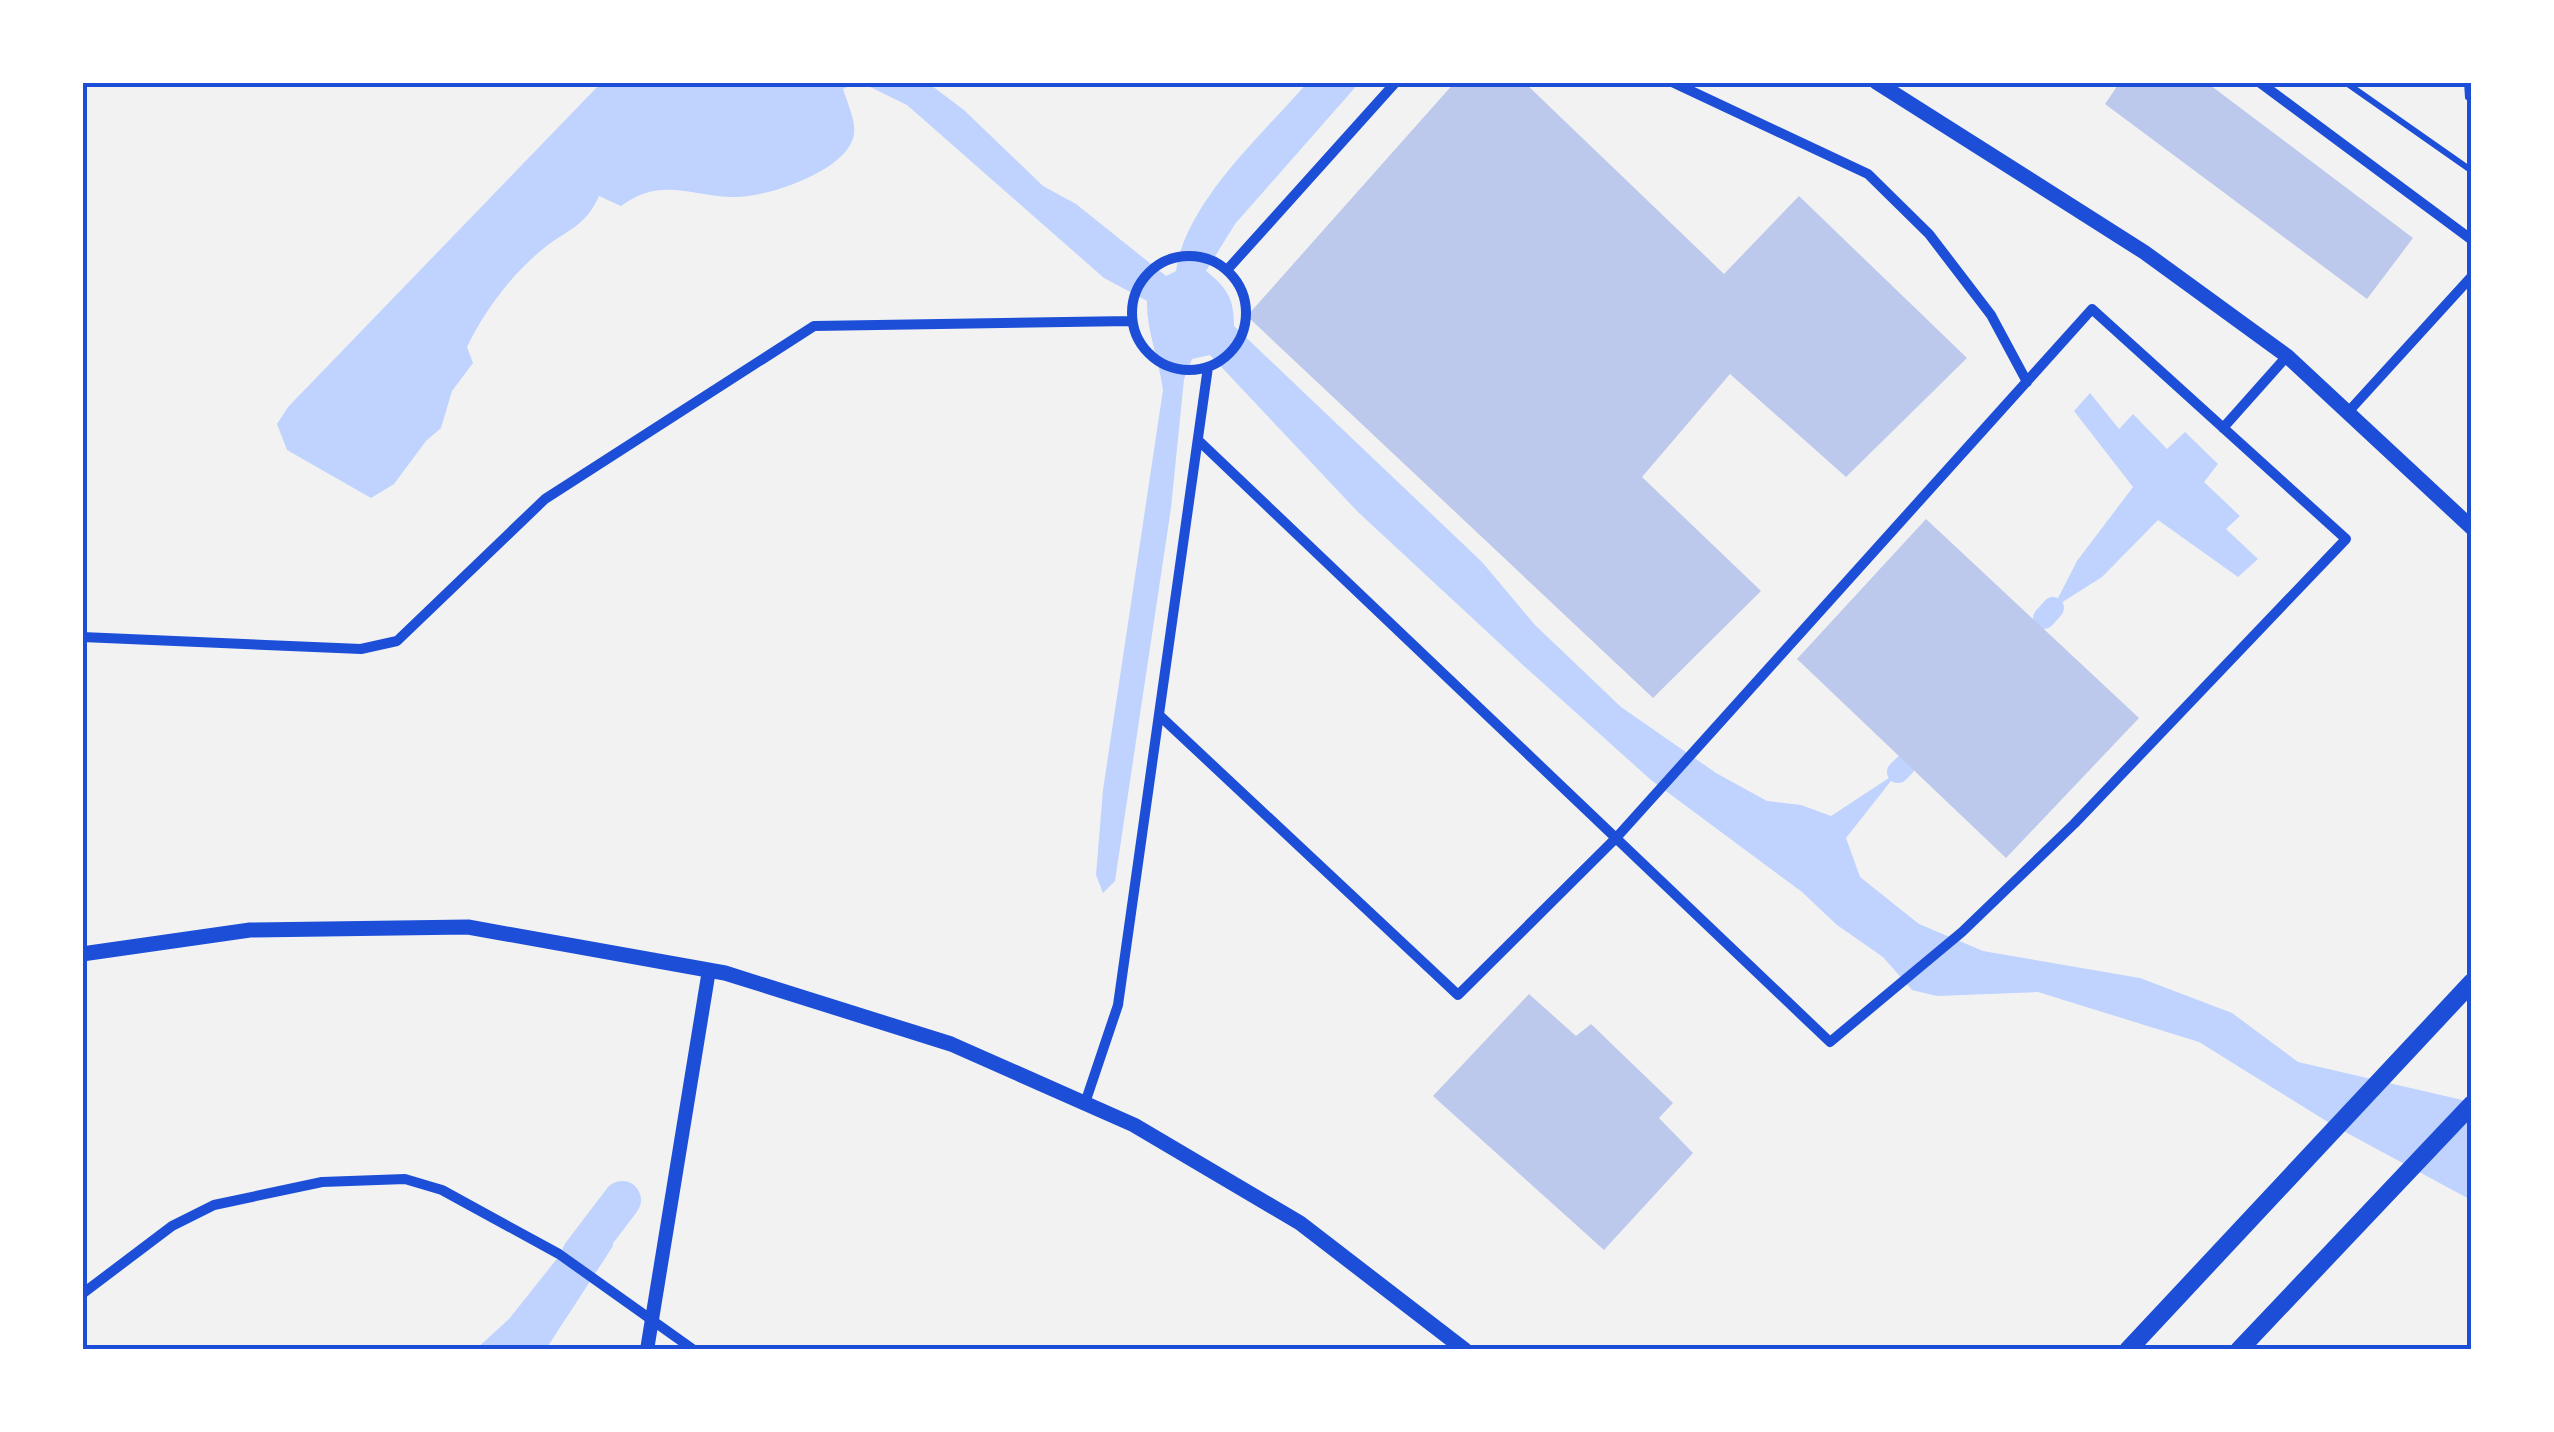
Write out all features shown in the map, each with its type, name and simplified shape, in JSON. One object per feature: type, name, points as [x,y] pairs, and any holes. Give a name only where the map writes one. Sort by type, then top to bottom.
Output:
[{"type":"main road","points":[[1876,82],[2144,252],[2287,356],[2472,528]]},
{"type":"main road","points":[[82,954],[250,930],[468,927],[709,970],[951,1044],[1134,1125],[1300,1223],[1465,1350]]},
{"type":"main road","points":[[2128,1350],[2472,982]]},
{"type":"main road","points":[[2239,1350],[2472,1104]]},
{"type":"street","points":[[1228,270],[1396,82]]},
{"type":"street","points":[[1672,82],[1868,174],[1929,234],[1971,288],[1991,315],[2027,382]]},
{"type":"street","points":[[2267,84],[2472,240]]},
{"type":"street","points":[[1175,256],[1217,261],[1228,270],[1246,305],[1238,343],[1211,366],[1192,369],[1157,361],[1140,344],[1131,320],[1133,297],[1144,276],[1160,262],[1175,256]]},
{"type":"street","points":[[2349,411],[2472,276]]},
{"type":"street","points":[[1159,716],[1458,995],[1616,838],[2092,309],[2346,539],[2074,824],[1962,932],[1830,1042],[1616,838],[1198,440]]},
{"type":"street","points":[[82,637],[361,649],[397,641],[546,499],[814,326],[1131,320]]},
{"type":"street","points":[[2223,428],[2287,356]]},
{"type":"street","points":[[1085,1103],[1118,1005],[1211,366]]},
{"type":"street","points":[[647,1350],[709,970]]},
{"type":"street","points":[[82,1294],[172,1226],[214,1206],[338,1180],[406,1178],[442,1190],[559,1254],[652,1316],[694,1350]]},
{"type":"lane","points":[[2345,82],[2472,171]]},
{"type":"path","points":[[2466,82],[2466,98],[2472,100]]},
{"type":"water","points":[[601,83],[854,83],[843,89],[854,134],[849,147],[822,171],[763,193],[731,197],[662,190],[635,197],[621,206],[599,196],[582,221],[532,258],[500,293],[467,347],[473,363],[452,391],[441,428],[426,441],[394,484],[371,498],[287,450],[277,424],[288,407]]},
{"type":"water","points":[[862,83],[928,83],[964,110],[1043,186],[1076,204],[1166,276],[1176,271],[1194,220],[1210,195],[1307,83],[1359,83],[1235,224],[1206,271],[1228,294],[1234,326],[1482,562],[1535,625],[1621,707],[1716,773],[1767,801],[1801,805],[1831,816],[1898,772],[1846,838],[1860,877],[1919,924],[1983,951],[2140,978],[2232,1013],[2298,1062],[2471,1102],[2471,1200],[2336,1127],[2199,1042],[2038,992],[1937,996],[1912,990],[1883,957],[1651,780],[1524,666],[1358,512],[1210,355],[1192,359],[1184,379],[1171,508],[1115,881],[1103,893],[1096,875],[1103,790],[1163,390],[1147,301],[1104,278],[907,105]]},
{"type":"water","points":[[2090,393],[2119,429],[2133,414],[2167,449],[2185,432],[2218,464],[2204,482],[2240,516],[2226,529],[2258,559],[2238,577],[2158,520],[2102,577],[2053,608],[2077,561],[2133,487],[2074,411]]},
{"type":"water","points":[[613,1212],[613,1246],[546,1349],[475,1350],[509,1319],[583,1226]]},
{"type":"building","points":[[1455,82],[1524,82],[1724,274],[1799,196],[1967,358],[1846,477],[1730,374],[1642,477],[1761,591],[1653,698],[1247,316]]},
{"type":"building","points":[[2120,82],[2206,82],[2413,238],[2367,299],[2105,104]]},
{"type":"building","points":[[1926,519],[2139,718],[2006,858],[1797,659]]},
{"type":"building","points":[[1529,994],[1576,1036],[1591,1024],[1673,1103],[1659,1118],[1693,1153],[1604,1250],[1433,1096]]},
{"type":"waterway","points":[[2044,618],[2053,608]]},
{"type":"waterway","points":[[1898,772],[1904,766]]},
{"type":"waterway","points":[[581,1254],[622,1200]]}]
